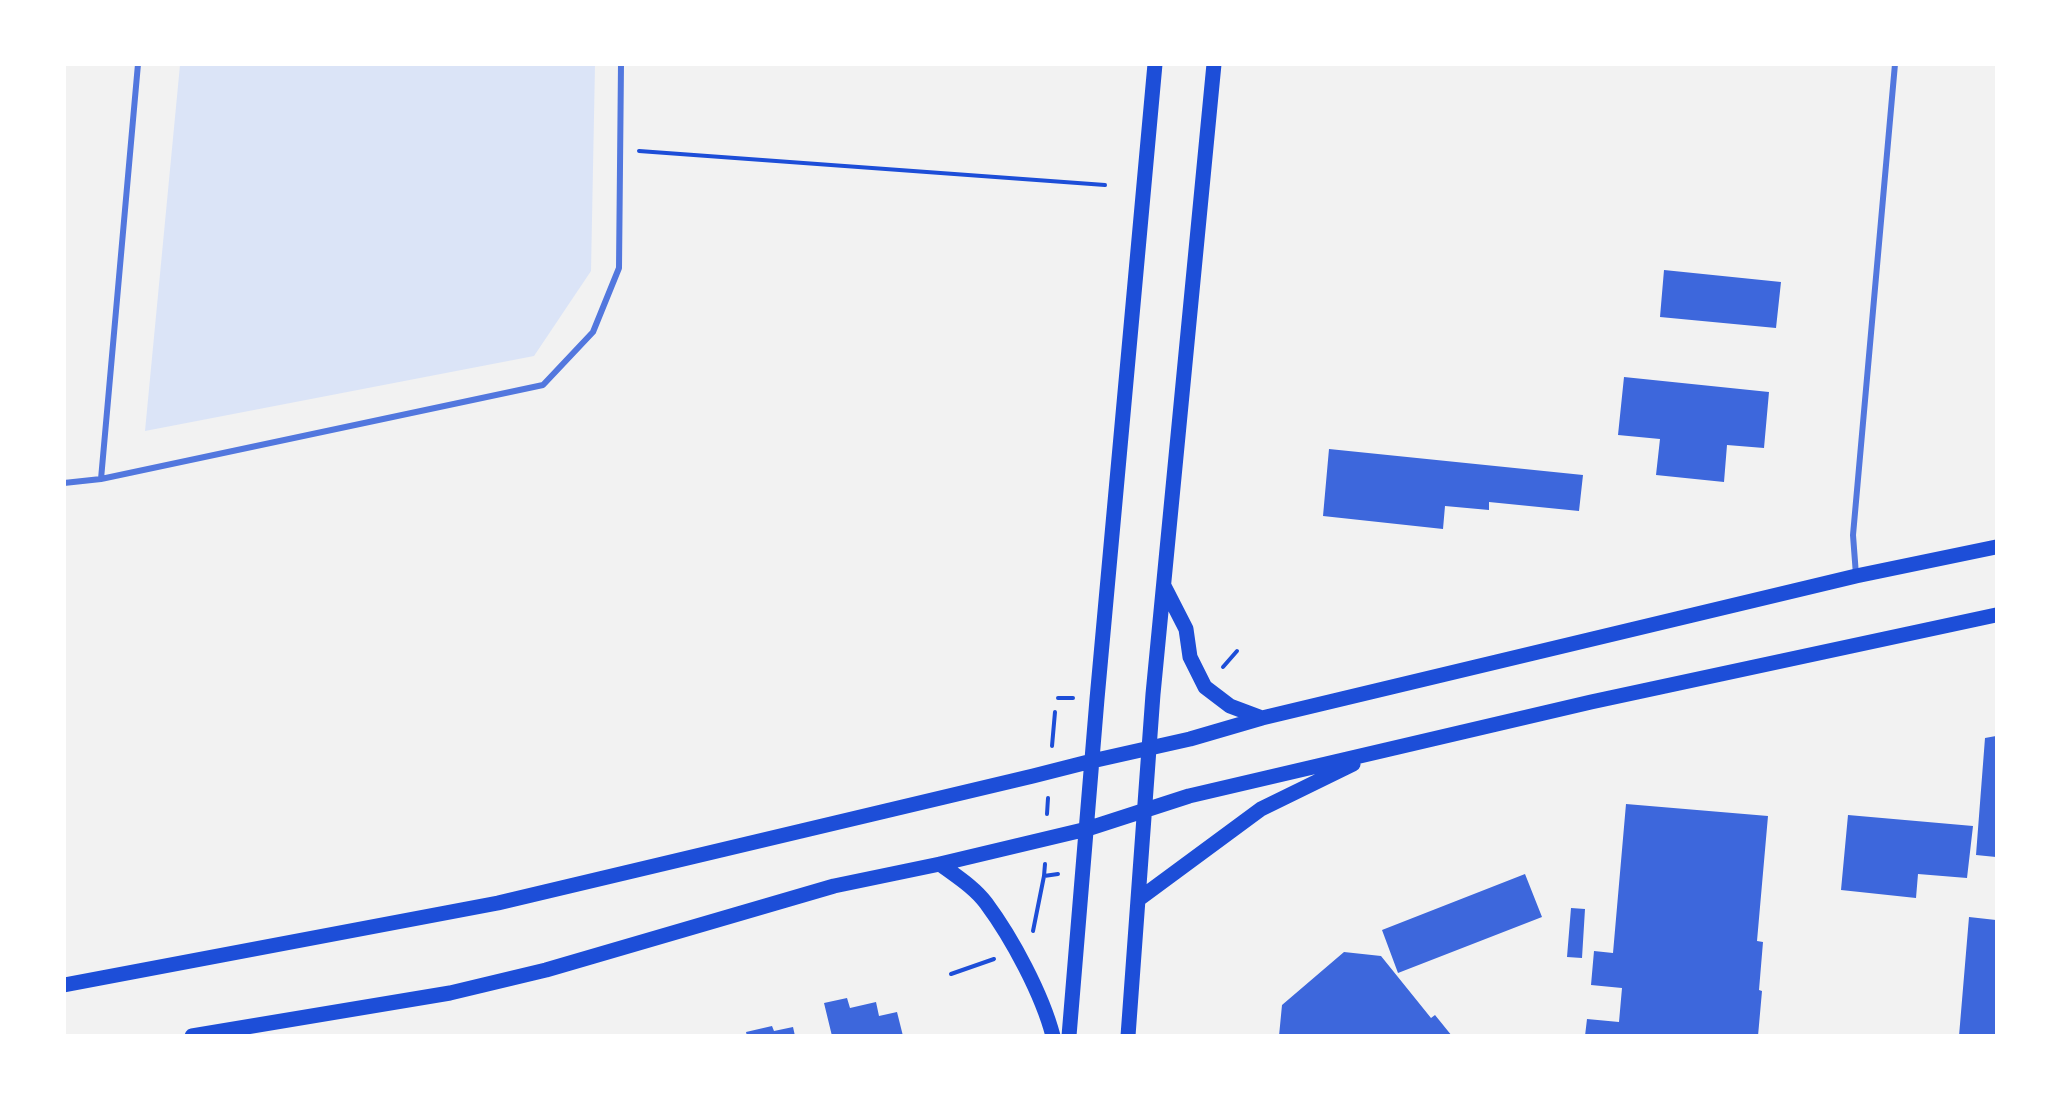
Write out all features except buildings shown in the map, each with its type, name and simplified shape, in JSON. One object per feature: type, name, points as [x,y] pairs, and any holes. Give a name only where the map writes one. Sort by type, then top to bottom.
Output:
[{"type":"main road","points":[[1069,1035],[1155,64]]},
{"type":"main road","points":[[1128,1035],[1149,749],[1214,64]]},
{"type":"main road","points":[[64,985],[498,903],[1149,749],[1262,718],[1856,576],[1996,547]]},
{"type":"main road","points":[[1164,586],[1186,628],[1190,657],[1205,687],[1230,706],[1262,718]]},
{"type":"main road","points":[[192,1035],[450,993],[546,970],[834,886],[940,864],[1087,829],[1189,796],[1591,702],[1996,615]]},
{"type":"main road","points":[[1139,898],[1262,809],[1377,752]]},
{"type":"main road","points":[[940,864],[966,883],[985,902],[1035,987],[1053,1035]]},
{"type":"street","points":[[101,478],[138,64]]},
{"type":"street","points":[[64,483],[101,478],[543,385],[594,332],[619,268],[621,64]]},
{"type":"street","points":[[1856,576],[1853,535],[1895,64]]},
{"type":"path","points":[[620,150],[1105,185]]},
{"type":"shaded area","points":[[180,65],[595,65],[591,271],[534,356],[145,431]]}]
